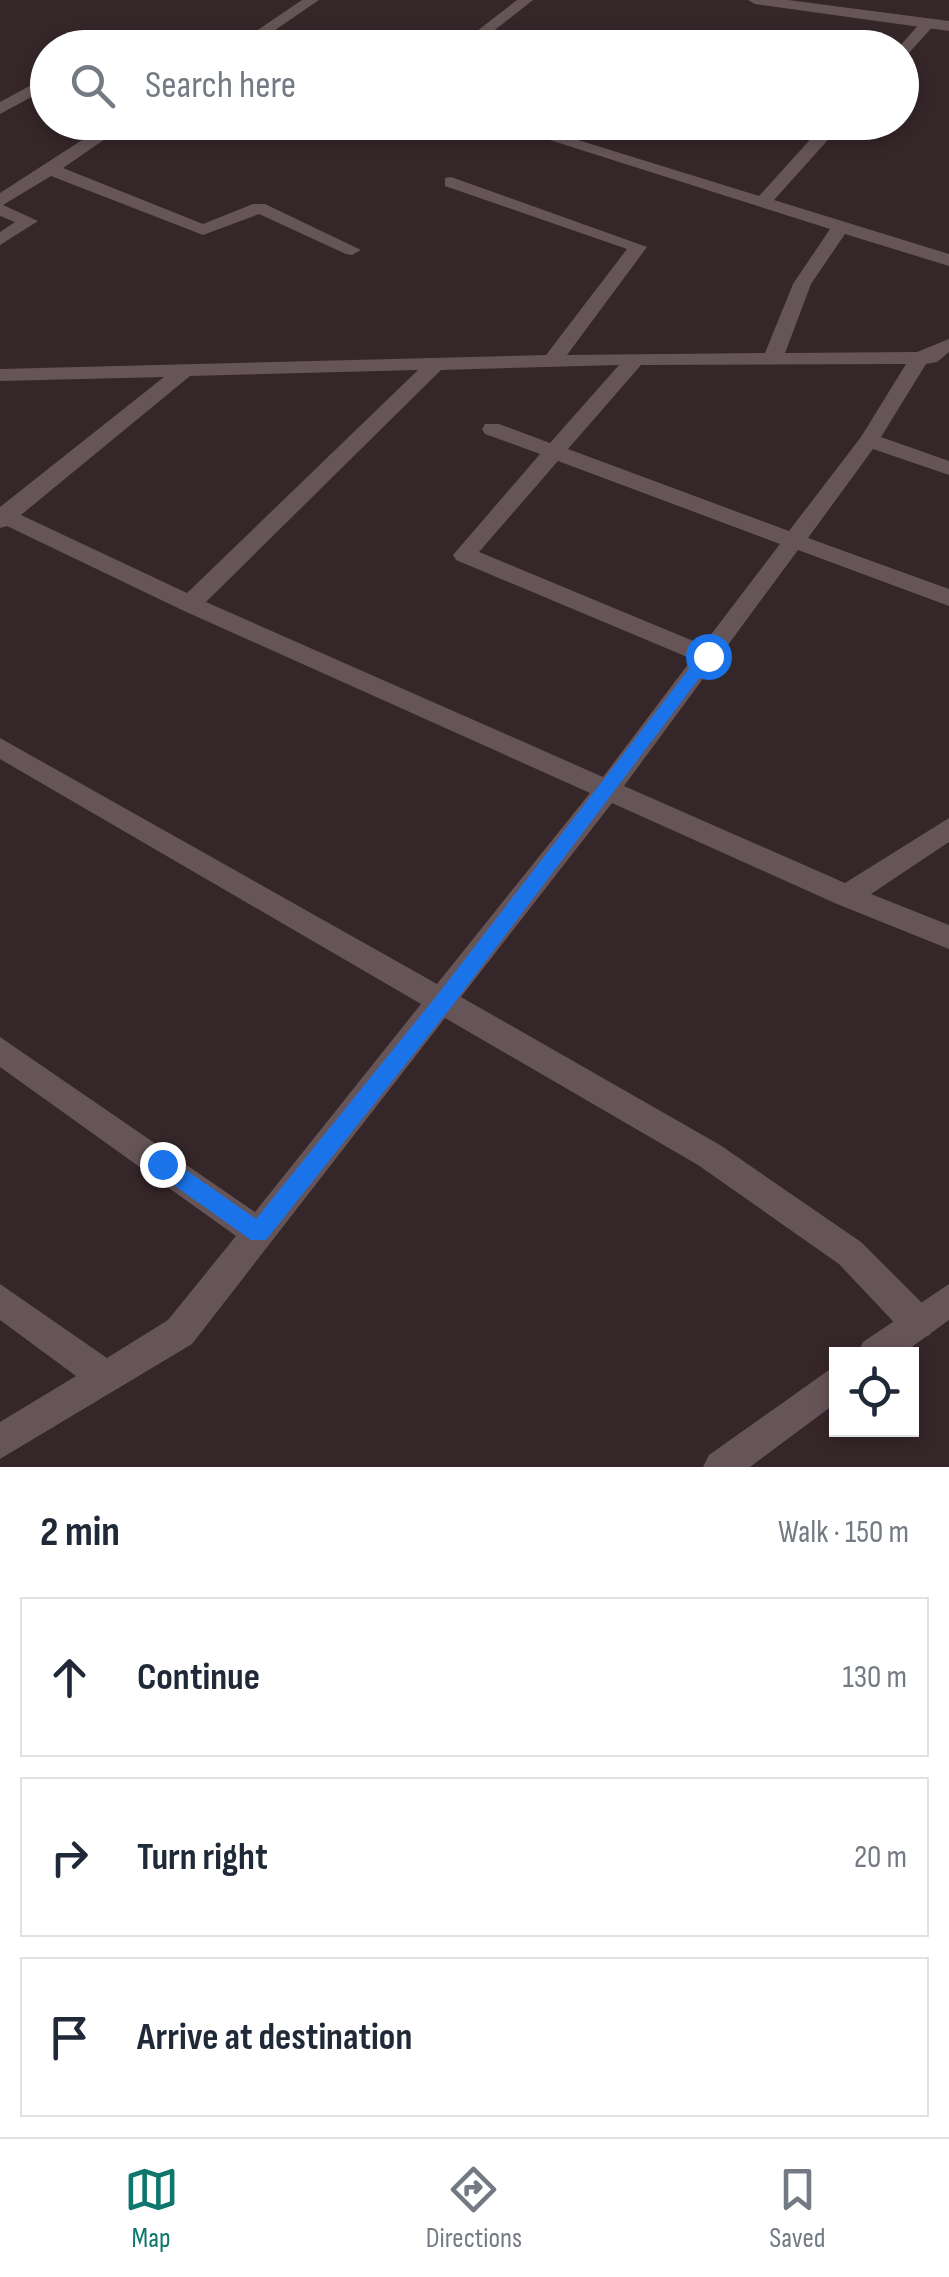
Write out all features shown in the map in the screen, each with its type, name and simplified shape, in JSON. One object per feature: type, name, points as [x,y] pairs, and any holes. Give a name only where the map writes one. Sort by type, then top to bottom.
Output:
[{"type":"street","points":[[270,30],[312,0]]},
{"type":"street","points":[[486,30],[526,0]]},
{"type":"street","points":[[754,0],[949,26]]},
{"type":"street","points":[[919,34],[928,24]]},
{"type":"street","points":[[0,110],[30,92]]},
{"type":"street","points":[[0,201],[94,140]]},
{"type":"street","points":[[558,140],[949,260]]},
{"type":"street","points":[[761,204],[820,140]]},
{"type":"street","points":[[50,169],[203,230],[259,208],[352,250]]},
{"type":"street","points":[[452,182],[638,247],[552,361]]},
{"type":"street","points":[[0,210],[30,221],[0,240]]},
{"type":"street","points":[[772,360],[802,284],[841,228]]},
{"type":"street","points":[[0,1442],[180,1332],[608,789],[870,440],[920,358],[949,346]]},
{"type":"street","points":[[0,375],[635,359],[949,358]]},
{"type":"street","points":[[635,359],[464,554],[708,656]]},
{"type":"street","points":[[190,604],[436,364]]},
{"type":"street","points":[[185,370],[2,517],[848,896],[949,937]]},
{"type":"street","points":[[492,429],[949,598]]},
{"type":"street","points":[[870,440],[949,468]]},
{"type":"street","points":[[0,747],[709,1155],[850,1254],[918,1323]]},
{"type":"street","points":[[848,896],[949,828]]},
{"type":"street","points":[[0,1050],[258,1233]]},
{"type":"street","points":[[0,1300],[106,1377]]},
{"type":"street","points":[[885,1347],[949,1300]]},
{"type":"street","points":[[721,1467],[829,1387]]},
{"type":"route","points":[[162,1164],[258,1233],[445,1000],[708,656]]}]
